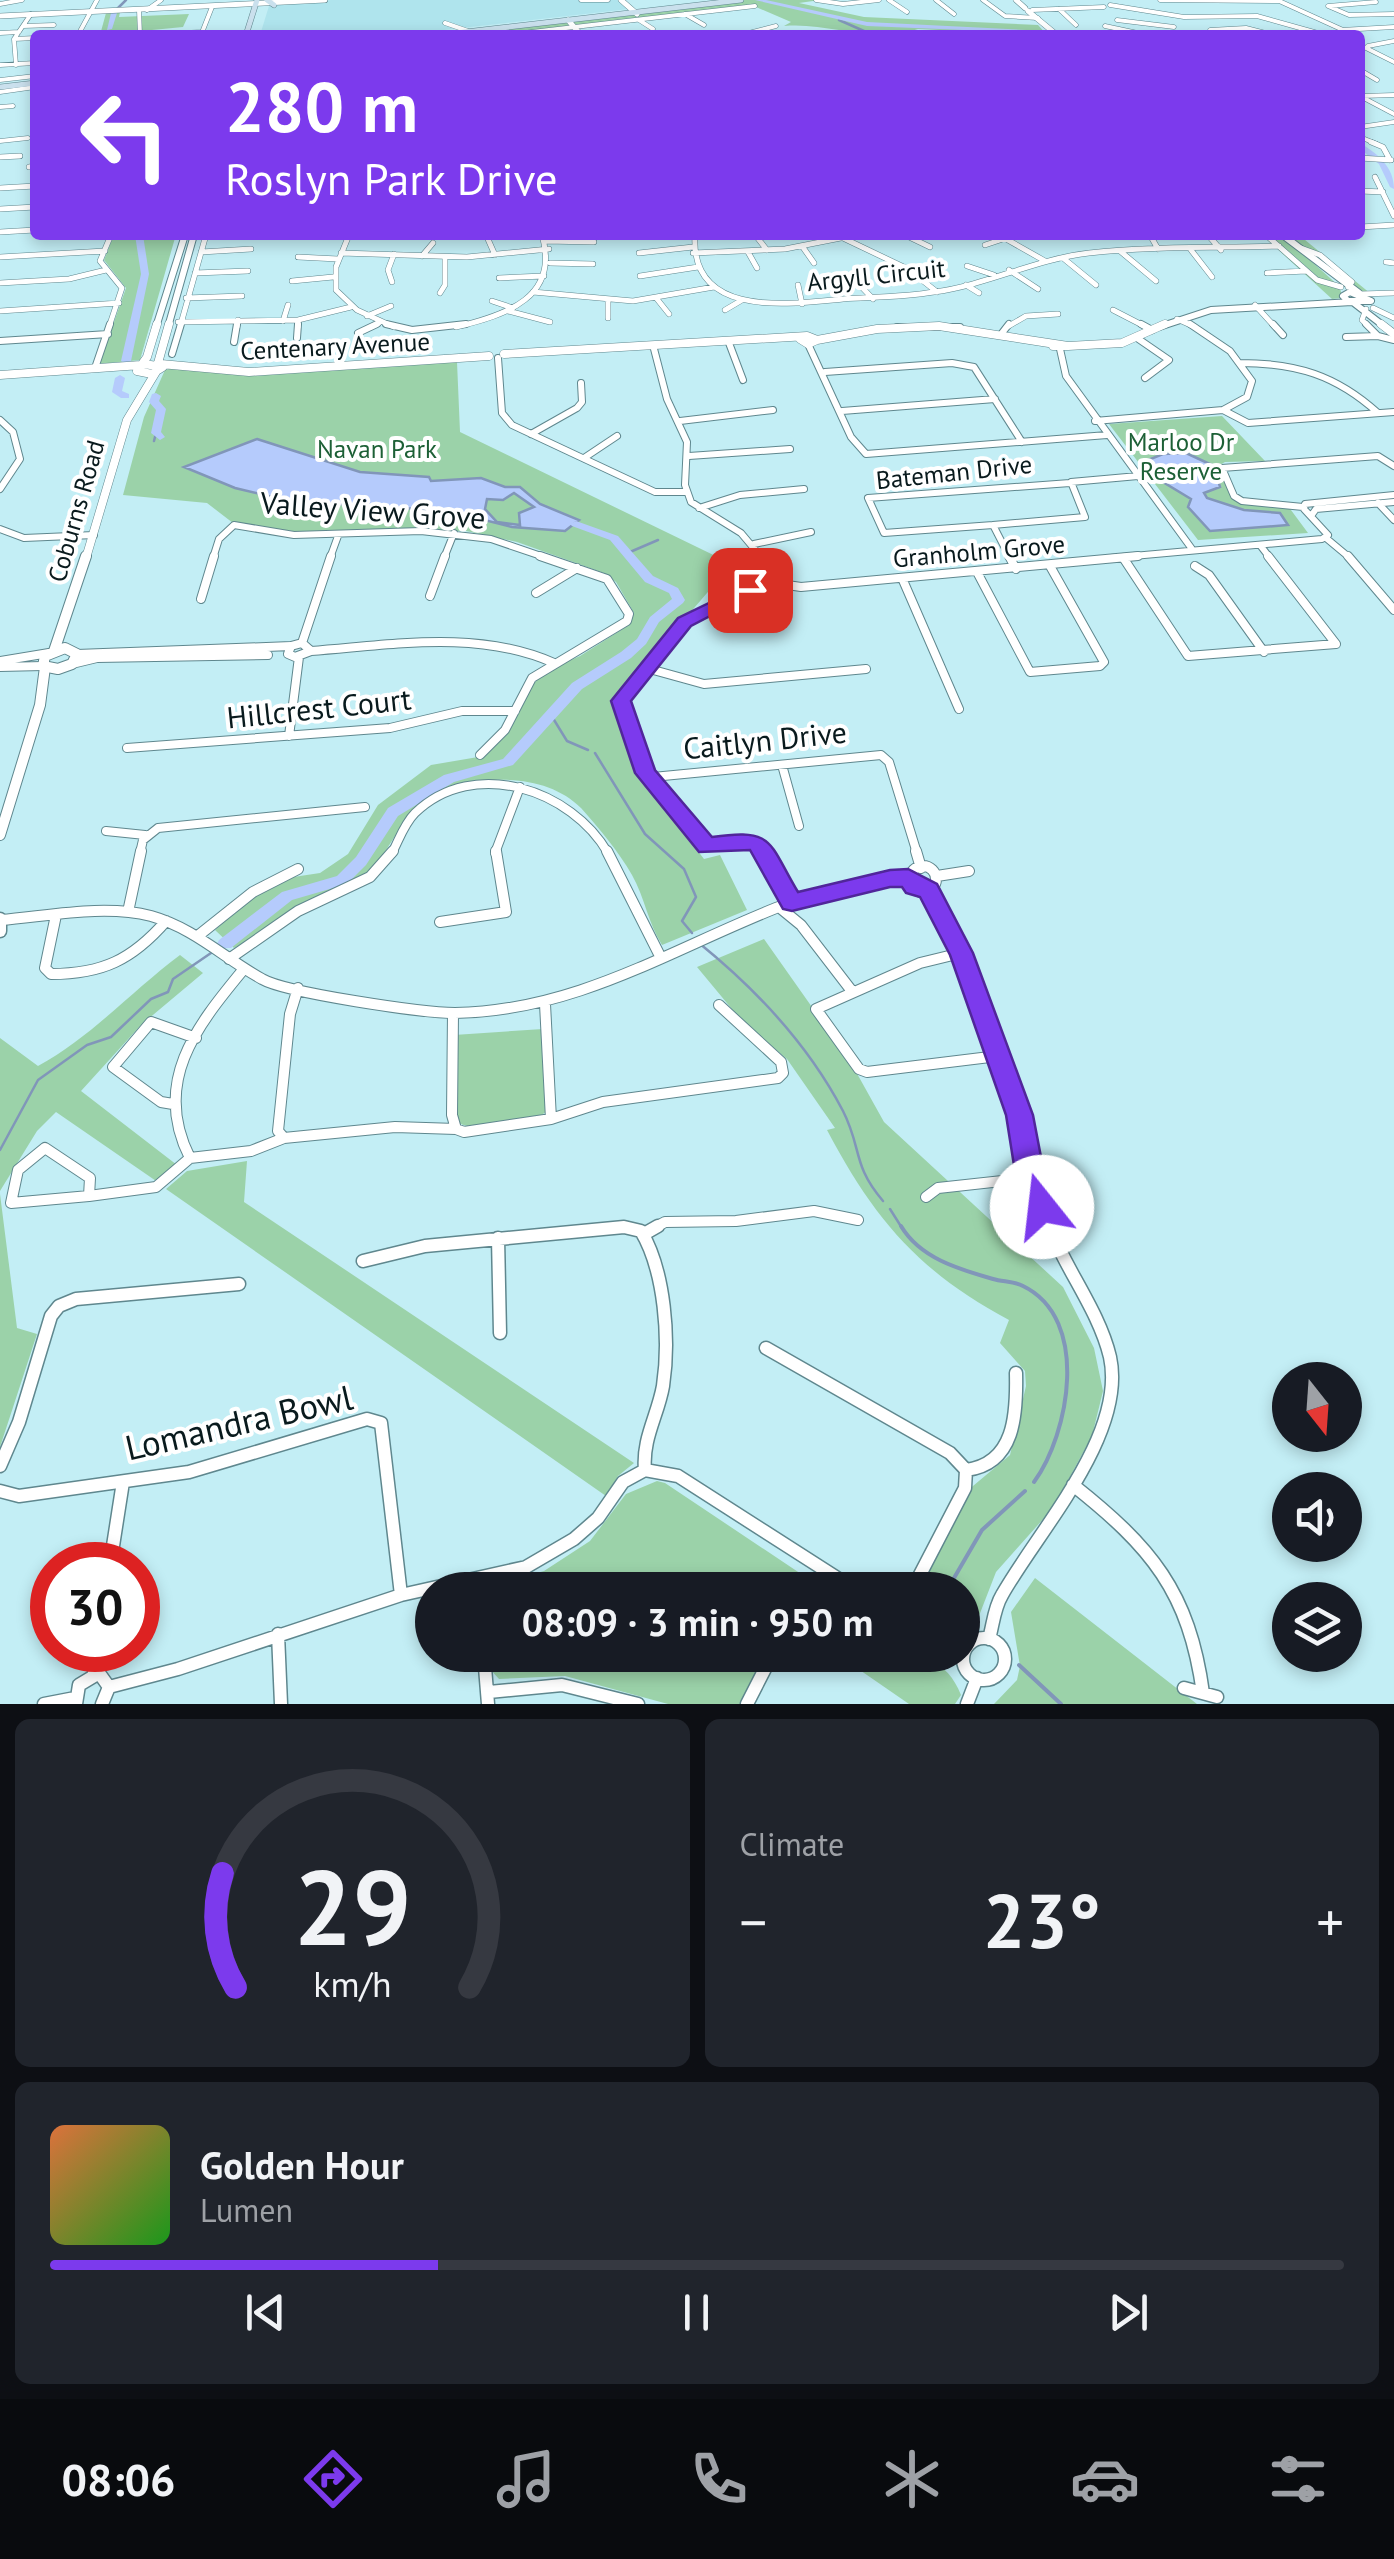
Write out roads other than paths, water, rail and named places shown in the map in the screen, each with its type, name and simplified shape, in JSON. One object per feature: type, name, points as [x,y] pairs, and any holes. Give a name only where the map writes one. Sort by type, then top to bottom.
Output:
[{"type":"main road","points":[[476,30],[741,0]]},
{"type":"main road","points":[[254,30],[261,2],[274,5]]},
{"type":"main road","points":[[489,30],[637,11],[754,3]]},
{"type":"main road","points":[[250,30],[255,24]]},
{"type":"main road","points":[[0,86],[30,83]]},
{"type":"street","points":[[0,4],[22,0]]},
{"type":"street","points":[[81,30],[97,0]]},
{"type":"street","points":[[143,10],[161,0]]},
{"type":"street","points":[[274,5],[325,0]]},
{"type":"street","points":[[581,0],[608,0]]},
{"type":"street","points":[[621,0],[653,29]]},
{"type":"street","points":[[816,0],[850,4],[879,0]]},
{"type":"street","points":[[889,0],[907,12]]},
{"type":"street","points":[[936,0],[954,14]]},
{"type":"street","points":[[983,0],[1005,16],[1038,18]]},
{"type":"street","points":[[1016,0],[1051,30]]},
{"type":"street","points":[[1160,0],[1277,0],[1343,30],[1394,27]]},
{"type":"street","points":[[1373,1],[1394,13],[1349,16],[1328,6],[1373,1]]},
{"type":"street","points":[[0,16],[261,2]]},
{"type":"street","points":[[550,30],[637,11],[685,14],[754,3]]},
{"type":"street","points":[[850,4],[864,12]]},
{"type":"street","points":[[1029,10],[1106,6],[1197,16],[1248,15],[1308,30]]},
{"type":"street","points":[[1029,10],[1106,6]]},
{"type":"street","points":[[1106,6],[1117,20],[1174,27]]},
{"type":"street","points":[[203,30],[212,7]]},
{"type":"street","points":[[731,9],[746,17]]},
{"type":"street","points":[[1059,9],[1076,25]]},
{"type":"street","points":[[141,30],[143,10]]},
{"type":"street","points":[[16,65],[14,39],[31,14]]},
{"type":"street","points":[[685,14],[704,25]]},
{"type":"street","points":[[1197,16],[1210,30]]},
{"type":"street","points":[[1278,21],[1308,17]]},
{"type":"street","points":[[1114,26],[1117,20]]},
{"type":"street","points":[[569,21],[578,30]]},
{"type":"street","points":[[445,23],[453,30]]},
{"type":"street","points":[[0,33],[54,26]]},
{"type":"street","points":[[760,30],[776,26]]},
{"type":"street","points":[[1105,26],[1129,30]]},
{"type":"street","points":[[1223,30],[1254,30]]},
{"type":"street","points":[[14,39],[30,38]]},
{"type":"street","points":[[1365,47],[1394,41]]},
{"type":"street","points":[[1365,48],[1393,61]]},
{"type":"street","points":[[25,64],[30,78]]},
{"type":"street","points":[[0,65],[30,64]]},
{"type":"street","points":[[1365,73],[1377,80]]},
{"type":"street","points":[[0,86],[27,76]]},
{"type":"street","points":[[1365,96],[1394,95]]},
{"type":"street","points":[[1365,100],[1394,114]]},
{"type":"street","points":[[0,108],[13,106]]},
{"type":"street","points":[[1365,107],[1373,106]]},
{"type":"street","points":[[1365,126],[1394,122]]},
{"type":"street","points":[[0,141],[28,138]]},
{"type":"street","points":[[1365,140],[1380,145],[1394,143]]},
{"type":"street","points":[[1380,145],[1392,161]]},
{"type":"street","points":[[0,158],[20,156]]},
{"type":"street","points":[[1365,158],[1392,161]]},
{"type":"street","points":[[1375,178],[1394,216]]},
{"type":"street","points":[[0,188],[30,186]]},
{"type":"street","points":[[1365,191],[1383,192]]},
{"type":"street","points":[[0,209],[30,208]]},
{"type":"street","points":[[1365,227],[1394,225]]},
{"type":"street","points":[[0,232],[30,230]]},
{"type":"street","points":[[95,368],[122,288],[100,261],[109,240]]},
{"type":"street","name":"Coburns Road","points":[[44,667],[65,628],[183,240]]},
{"type":"street","name":"Coburns Road","points":[[134,409],[159,367],[193,240]]},
{"type":"street","name":"Coburns Road","points":[[172,354],[173,323],[186,298],[205,240]]},
{"type":"street","points":[[347,240],[333,278],[340,296],[351,307],[379,323],[442,330],[485,321],[511,309],[533,292],[550,263],[545,240]]},
{"type":"street","points":[[489,240],[495,255]]},
{"type":"street","points":[[569,240],[594,242]]},
{"type":"street","points":[[693,250],[694,240]]},
{"type":"street","points":[[759,240],[767,250]]},
{"type":"street","points":[[639,253],[748,252],[835,240]]},
{"type":"street","points":[[847,240],[908,269],[937,292]]},
{"type":"street","points":[[915,240],[930,247]]},
{"type":"street","points":[[985,245],[995,240]]},
{"type":"street","points":[[1010,240],[1045,261]]},
{"type":"street","points":[[1153,240],[1158,249]]},
{"type":"street","points":[[1212,240],[1221,250]]},
{"type":"street","points":[[1272,240],[1306,271],[1353,302],[1370,305],[1394,318]]},
{"type":"street","points":[[1287,240],[1335,290],[1394,295]]},
{"type":"street","points":[[1289,240],[1301,248],[1335,290]]},
{"type":"street","points":[[422,256],[433,243]]},
{"type":"street","points":[[802,246],[814,263]]},
{"type":"street","name":"Argyll Circuit","points":[[693,250],[698,267],[714,287],[761,305],[937,292],[1045,261],[1120,250],[1279,246]]},
{"type":"street","points":[[1082,248],[1089,254]]},
{"type":"street","points":[[201,252],[251,249]]},
{"type":"street","points":[[298,257],[445,257],[549,249]]},
{"type":"street","points":[[1120,250],[1156,282]]},
{"type":"street","points":[[1191,250],[1212,277]]},
{"type":"street","points":[[0,257],[104,251]]},
{"type":"street","points":[[748,252],[756,268]]},
{"type":"street","points":[[392,282],[388,270],[394,254]]},
{"type":"street","points":[[440,293],[446,285],[445,257]]},
{"type":"street","points":[[1063,258],[1096,285]]},
{"type":"street","points":[[550,263],[593,264]]},
{"type":"street","points":[[967,266],[994,276]]},
{"type":"street","points":[[640,276],[698,267]]},
{"type":"street","points":[[0,283],[69,279],[106,270]]},
{"type":"street","points":[[1009,270],[1038,289]]},
{"type":"street","points":[[195,272],[248,271]]},
{"type":"street","points":[[1267,273],[1306,271]]},
{"type":"street","points":[[499,278],[544,276]]},
{"type":"street","points":[[292,281],[333,278]]},
{"type":"street","points":[[856,280],[873,299]]},
{"type":"street","points":[[798,285],[802,304]]},
{"type":"street","points":[[966,285],[979,293]]},
{"type":"street","points":[[533,292],[608,302],[657,299],[714,287]]},
{"type":"street","points":[[587,300],[591,288]]},
{"type":"street","name":"Centenary Avenue","points":[[141,369],[183,365],[249,372],[652,345],[809,342],[832,336],[946,326],[1002,333],[1060,347],[1138,338],[1177,318],[1335,290],[1353,302]]},
{"type":"street","points":[[730,295],[742,291]]},
{"type":"street","points":[[1360,294],[1394,337]]},
{"type":"street","points":[[1378,336],[1362,320],[1370,305],[1394,295]]},
{"type":"street","points":[[186,298],[242,296]]},
{"type":"street","points":[[657,299],[669,314]]},
{"type":"street","points":[[725,310],[742,300]]},
{"type":"street","points":[[492,301],[550,322]]},
{"type":"street","points":[[608,302],[608,318]]},
{"type":"street","points":[[0,311],[118,303]]},
{"type":"street","points":[[284,320],[288,305]]},
{"type":"street","points":[[1254,305],[1283,336]]},
{"type":"street","points":[[367,316],[390,306]]},
{"type":"street","points":[[158,324],[298,320],[351,307]]},
{"type":"street","points":[[1114,310],[1152,330]]},
{"type":"street","points":[[1002,333],[1007,323],[1020,317],[1060,313]]},
{"type":"street","points":[[441,317],[442,330]]},
{"type":"street","points":[[1096,421],[1223,410],[1244,400],[1252,390],[1252,381],[1240,363],[1213,336],[1177,318]]},
{"type":"street","points":[[234,342],[238,320]]},
{"type":"street","points":[[297,338],[298,320]]},
{"type":"street","points":[[358,333],[379,323]]},
{"type":"street","points":[[0,341],[108,334]]},
{"type":"street","points":[[1346,337],[1394,337]]},
{"type":"street","points":[[1138,338],[1169,360],[1145,378]]},
{"type":"street","points":[[809,342],[826,372],[828,390],[842,410],[853,445],[866,454],[1107,435]]},
{"type":"street","points":[[729,343],[743,380]]},
{"type":"street","points":[[652,345],[689,456],[682,482],[686,492],[699,508],[754,544],[764,559],[767,582],[696,613],[646,668],[621,701],[621,708],[645,773],[653,777],[655,787],[707,846],[755,841],[792,902]]},
{"type":"street","points":[[1060,347],[1066,376],[1192,548],[1326,538]]},
{"type":"street","points":[[497,356],[504,417],[531,434],[655,492],[686,492]]},
{"type":"street","points":[[1240,363],[1330,374],[1352,387],[1378,413]]},
{"type":"street","points":[[826,372],[963,364],[979,373],[1022,442]]},
{"type":"street","points":[[0,378],[95,368],[141,369]]},
{"type":"street","points":[[36,372],[23,378],[141,369]]},
{"type":"street","points":[[0,378],[60,377]]},
{"type":"street","points":[[531,434],[577,408],[582,402],[581,384]]},
{"type":"street","points":[[842,410],[995,399]]},
{"type":"street","points":[[680,421],[773,410]]},
{"type":"street","points":[[1223,410],[1248,424],[1394,412]]},
{"type":"street","points":[[0,420],[13,432],[20,458],[0,490]]},
{"type":"street","points":[[584,458],[617,436]]},
{"type":"street","points":[[689,456],[790,449]]},
{"type":"street","points":[[1394,455],[1222,468],[1238,499],[1303,507],[1394,499]]},
{"type":"street","points":[[1385,458],[1394,466]]},
{"type":"street","points":[[1016,568],[993,526],[1085,517],[1070,483],[1138,476]]},
{"type":"street","name":"Bateman Drive","points":[[993,526],[884,533],[868,498],[1070,483]]},
{"type":"street","points":[[699,508],[740,495],[804,489]]},
{"type":"street","points":[[1311,516],[1316,509],[1376,500]]},
{"type":"street","points":[[1376,500],[1394,520]]},
{"type":"street","points":[[1303,507],[1326,538],[1338,544],[1394,610]]},
{"type":"street","name":"Valley View Grove","points":[[201,598],[219,539],[234,525],[294,535],[454,533],[520,546],[615,586],[629,614],[621,626],[532,678],[505,730],[480,755]]},
{"type":"street","points":[[0,529],[24,538],[94,534]]},
{"type":"street","points":[[754,544],[812,532]]},
{"type":"street","points":[[430,596],[454,533]]},
{"type":"street","points":[[289,736],[293,653],[302,643],[338,536]]},
{"type":"street","points":[[1124,559],[1187,656],[1264,652],[1336,642],[1260,544]]},
{"type":"street","name":"Granholm Grove","points":[[767,582],[801,587],[1185,554],[1192,548]]},
{"type":"street","points":[[977,572],[1030,672],[1100,666],[1104,662],[1050,566]]},
{"type":"street","points":[[1195,566],[1209,575],[1264,652]]},
{"type":"street","points":[[536,593],[577,568]]},
{"type":"street","points":[[902,578],[959,709]]},
{"type":"street","name":"Coburns Road","points":[[65,628],[73,659]]},
{"type":"street","points":[[302,643],[311,650]]},
{"type":"street","points":[[0,664],[44,667],[73,659],[496,643],[530,649],[554,662]]},
{"type":"street","points":[[0,664],[51,652],[73,659]]},
{"type":"street","points":[[40,705],[73,659]]},
{"type":"street","points":[[0,835],[3,812],[40,705],[44,667]]},
{"type":"street","points":[[646,668],[704,684],[866,669]]},
{"type":"street","name":"Hillcrest Court","points":[[127,748],[390,728],[476,709],[515,711]]},
{"type":"street","name":"Caitlyn Drive","points":[[653,777],[882,755],[889,762],[921,868]]},
{"type":"street","points":[[782,766],[799,826]]},
{"type":"street","points":[[220,953],[356,885],[381,868],[398,834],[430,802],[474,786],[520,786],[558,797],[576,812],[628,884],[643,926],[661,958]]},
{"type":"street","points":[[440,922],[506,912],[494,855],[520,786]]},
{"type":"street","points":[[106,832],[128,830],[145,835],[158,828],[365,808]]},
{"type":"street","points":[[128,912],[145,835]]},
{"type":"street","points":[[30,919],[0,931],[0,919],[128,912],[166,921],[199,936],[242,970],[266,982],[412,1010],[452,1013],[545,1004],[577,995],[792,902],[856,885],[908,878],[921,868],[938,876],[969,870]]},
{"type":"street","points":[[199,936],[253,892],[298,869]]},
{"type":"street","points":[[908,878],[914,887],[929,890],[937,884],[938,876]]},
{"type":"street","points":[[929,890],[937,914],[961,953],[1024,1128],[1030,1178],[1068,1276],[1104,1338],[1111,1362],[1109,1410],[1072,1485],[998,1599],[989,1639]]},
{"type":"street","points":[[780,907],[787,918],[802,924],[851,990]]},
{"type":"street","points":[[56,915],[45,968],[52,974],[102,973],[146,943],[166,921]]},
{"type":"street","points":[[961,953],[920,962],[851,990],[816,1010],[859,1069],[867,1072],[998,1056]]},
{"type":"street","points":[[190,1158],[174,1123],[174,1104],[196,1038],[214,1004],[242,970]]},
{"type":"street","points":[[284,1138],[278,1131],[288,1034],[298,988]]},
{"type":"street","points":[[545,1004],[552,1118]]},
{"type":"street","points":[[89,1196],[90,1178],[44,1148],[25,1160],[8,1194],[11,1204],[19,1205],[156,1188],[190,1158],[252,1151],[284,1138],[394,1127],[456,1129],[552,1118],[603,1102],[778,1078],[783,1073],[781,1062],[719,1005]]},
{"type":"street","points":[[452,1013],[452,1115],[456,1129]]},
{"type":"street","points":[[174,1104],[160,1102],[113,1067],[151,1022],[196,1038]]},
{"type":"street","points":[[930,1176],[938,1188]]},
{"type":"street","points":[[926,1196],[938,1188],[1030,1178]]},
{"type":"street","points":[[644,1234],[665,1222],[736,1221],[814,1211],[858,1220]]},
{"type":"street","points":[[362,1260],[425,1246],[498,1238],[630,1226],[644,1234],[653,1261],[665,1364],[659,1404],[643,1446],[645,1470]]},
{"type":"street","points":[[498,1238],[500,1332]]},
{"type":"street","points":[[0,1466],[20,1422],[48,1324],[59,1306],[76,1298],[240,1284]]},
{"type":"street","points":[[766,1348],[950,1453],[966,1470],[964,1488],[921,1572]]},
{"type":"street","points":[[966,1470],[989,1466],[1008,1446],[1016,1419],[1016,1372]]},
{"type":"street","name":"Lomandra Bowl","points":[[0,1492],[18,1496],[189,1472],[367,1419],[381,1423],[401,1595]]},
{"type":"street","points":[[512,1572],[559,1550],[598,1518],[622,1482],[645,1470],[678,1476],[828,1572]]},
{"type":"street","points":[[114,1542],[123,1482]]},
{"type":"street","points":[[1072,1485],[1129,1529],[1163,1566],[1190,1616],[1210,1695],[1184,1688]]},
{"type":"street","points":[[110,1686],[178,1669],[415,1593]]},
{"type":"street","points":[[278,1634],[281,1704]]},
{"type":"street","points":[[976,1678],[996,1678],[1003,1667],[1001,1652],[989,1639],[980,1639]]},
{"type":"street","points":[[486,1672],[489,1698],[562,1685],[638,1704]]},
{"type":"street","points":[[747,1704],[763,1672]]},
{"type":"street","points":[[972,1672],[976,1678]]},
{"type":"street","points":[[44,1704],[75,1701],[78,1685],[94,1673],[104,1674],[110,1686]]},
{"type":"street","points":[[967,1704],[976,1678]]},
{"type":"street","points":[[102,1704],[110,1686]]},
{"type":"waterway","points":[[117,9],[126,0]]},
{"type":"waterway","points":[[758,0],[867,24],[1011,30]]},
{"type":"waterway","points":[[109,29],[114,13]]},
{"type":"waterway","points":[[839,20],[862,30]]},
{"type":"waterway","points":[[1365,149],[1382,163],[1394,187]]},
{"type":"waterway","points":[[126,361],[145,274],[140,240]]},
{"type":"waterway","points":[[120,378],[117,392],[125,396]]},
{"type":"waterway","points":[[156,396],[154,402],[161,409],[156,433],[160,437]]},
{"type":"waterway","points":[[154,441],[156,433]]},
{"type":"waterway","points":[[225,944],[287,896],[342,880],[361,861],[393,812],[449,778],[508,762],[577,686],[626,655],[642,641],[654,620],[679,600],[674,591],[649,579],[614,538],[576,524]]},
{"type":"waterway","points":[[630,552],[658,540]]},
{"type":"waterway","points":[[551,715],[567,741],[588,750]]},
{"type":"waterway","points":[[595,753],[645,834],[684,869],[696,897],[682,921],[692,933]]},
{"type":"waterway","points":[[699,943],[761,999],[814,1063],[843,1111],[866,1177],[883,1201]]},
{"type":"waterway","points":[[0,1150],[38,1080],[87,1045],[111,1037],[151,999],[168,992],[173,979],[211,953]]},
{"type":"waterway","points":[[890,1209],[902,1228]]},
{"type":"waterway","points":[[901,1226],[918,1246],[941,1261],[1023,1286],[1044,1302],[1058,1324],[1066,1350],[1064,1408],[1057,1436],[1034,1482]]},
{"type":"waterway","points":[[958,1572],[982,1530],[1025,1491]]},
{"type":"waterway","points":[[999,1646],[1004,1651]]},
{"type":"waterway","points":[[1019,1665],[1061,1704]]},
{"type":"park label","name":"Navan Park","points":[[377,449]]},
{"type":"park label","name":"Marloo Dr Reserve","points":[[1181,456]]}]
